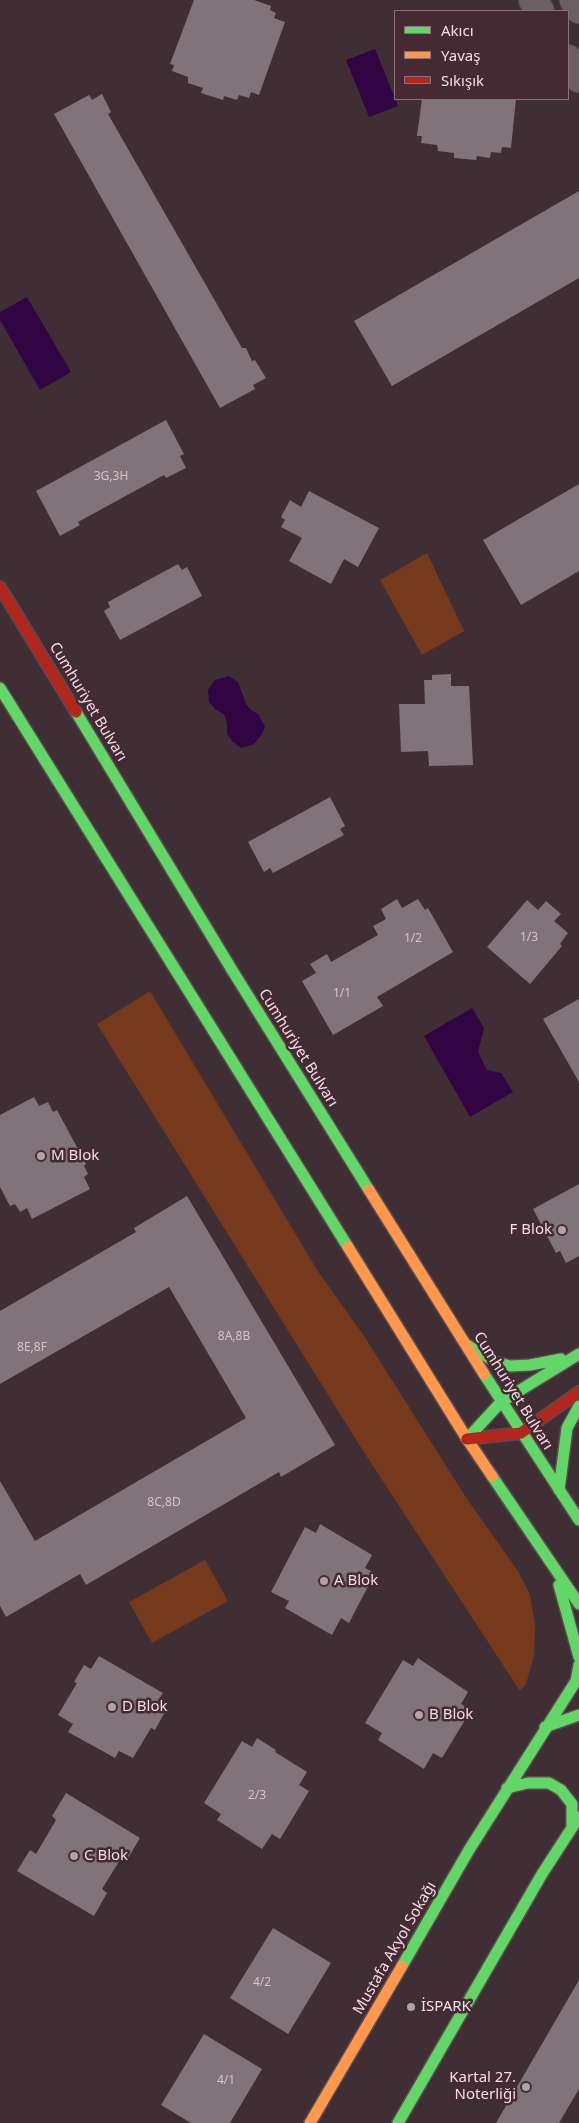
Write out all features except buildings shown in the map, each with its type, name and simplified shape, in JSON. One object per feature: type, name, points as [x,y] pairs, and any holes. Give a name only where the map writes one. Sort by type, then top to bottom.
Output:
[{"type":"street","points":[[574,0],[579,9]]},
{"type":"street","points":[[569,61],[579,78]]},
{"type":"street","name":"Cumhuriyet Bulvarı","points":[[0,587],[232,970],[501,1402],[579,1520]]},
{"type":"street","points":[[0,688],[467,1439],[579,1604]]},
{"type":"street","points":[[465,1344],[496,1362],[510,1366],[550,1362],[579,1354]]},
{"type":"street","points":[[467,1439],[501,1402],[579,1354]]},
{"type":"street","points":[[467,1439],[521,1433],[579,1392]]},
{"type":"street","points":[[559,1490],[567,1428],[579,1406]]},
{"type":"street","points":[[552,1562],[579,1657]]},
{"type":"street","name":"Mustafa Akyol Sokağı","points":[[310,2123],[507,1788],[576,1680],[579,1664]]},
{"type":"street","points":[[545,1727],[579,1715]]},
{"type":"street","points":[[398,2123],[542,1874],[577,1822],[572,1804],[562,1790],[549,1783],[528,1783],[507,1788]]},
{"type":"shaded area","points":[[375,49],[398,106],[369,117],[346,60]]},
{"type":"shaded area","points":[[27,297],[71,372],[40,390],[0,320],[0,312]]},
{"type":"shaded area","points":[[427,553],[464,631],[422,655],[380,580]]},
{"type":"shaded area","points":[[229,676],[238,682],[246,704],[258,714],[265,726],[261,736],[253,745],[241,748],[232,741],[227,734],[227,723],[224,714],[216,710],[209,702],[208,690],[215,680]]},
{"type":"shaded area","points":[[150,991],[317,1270],[364,1336],[467,1499],[518,1571],[530,1595],[535,1624],[534,1656],[526,1684],[520,1691],[360,1446],[97,1024]]},
{"type":"shaded area","points":[[472,1008],[484,1028],[478,1052],[487,1070],[501,1073],[513,1092],[470,1117],[424,1036]]},
{"type":"shaded area","points":[[205,1560],[228,1601],[152,1643],[129,1602]]},
{"type":"traffic: fast","points":[[0,688],[348,1247]]},
{"type":"traffic: fast","points":[[76,712],[232,970],[369,1190]]},
{"type":"traffic: fast","points":[[467,1345],[496,1362],[510,1366],[530,1365],[561,1359]]},
{"type":"traffic: fast","points":[[467,1439],[501,1402],[579,1354]]},
{"type":"traffic: fast","points":[[484,1374],[579,1520]]},
{"type":"traffic: fast","points":[[559,1490],[567,1428],[579,1406]]},
{"type":"traffic: fast","points":[[492,1476],[579,1604]]},
{"type":"traffic: fast","points":[[559,1585],[579,1657]]},
{"type":"traffic: fast","points":[[402,1966],[469,1850],[576,1681],[579,1665]]},
{"type":"traffic: fast","points":[[545,1727],[579,1715]]},
{"type":"traffic: fast","points":[[507,1788],[528,1783],[549,1783],[561,1790],[572,1804],[572,1826]]},
{"type":"traffic: fast","points":[[398,2123],[542,1874],[579,1817]]},
{"type":"traffic: slow","points":[[369,1190],[484,1374]]},
{"type":"traffic: slow","points":[[348,1247],[492,1476]]},
{"type":"traffic: slow","points":[[310,2123],[402,1966]]},
{"type":"traffic: jam","points":[[0,587],[76,712]]},
{"type":"traffic: jam","points":[[467,1439],[521,1433],[579,1392]]},
{"type":"place","name":"M Blok","points":[[41,1156]]},
{"type":"place","name":"F Blok","points":[[562,1230]]},
{"type":"place","name":"A Blok","points":[[324,1581]]},
{"type":"place","name":"D Blok","points":[[112,1707]]},
{"type":"place","name":"B Blok","points":[[419,1715]]},
{"type":"place","name":"C Blok","points":[[74,1856]]},
{"type":"place","name":"İSPARK","points":[[411,2007]]},
{"type":"place","name":"Kartal 27. Noterliği","points":[[526,2087]]}]
